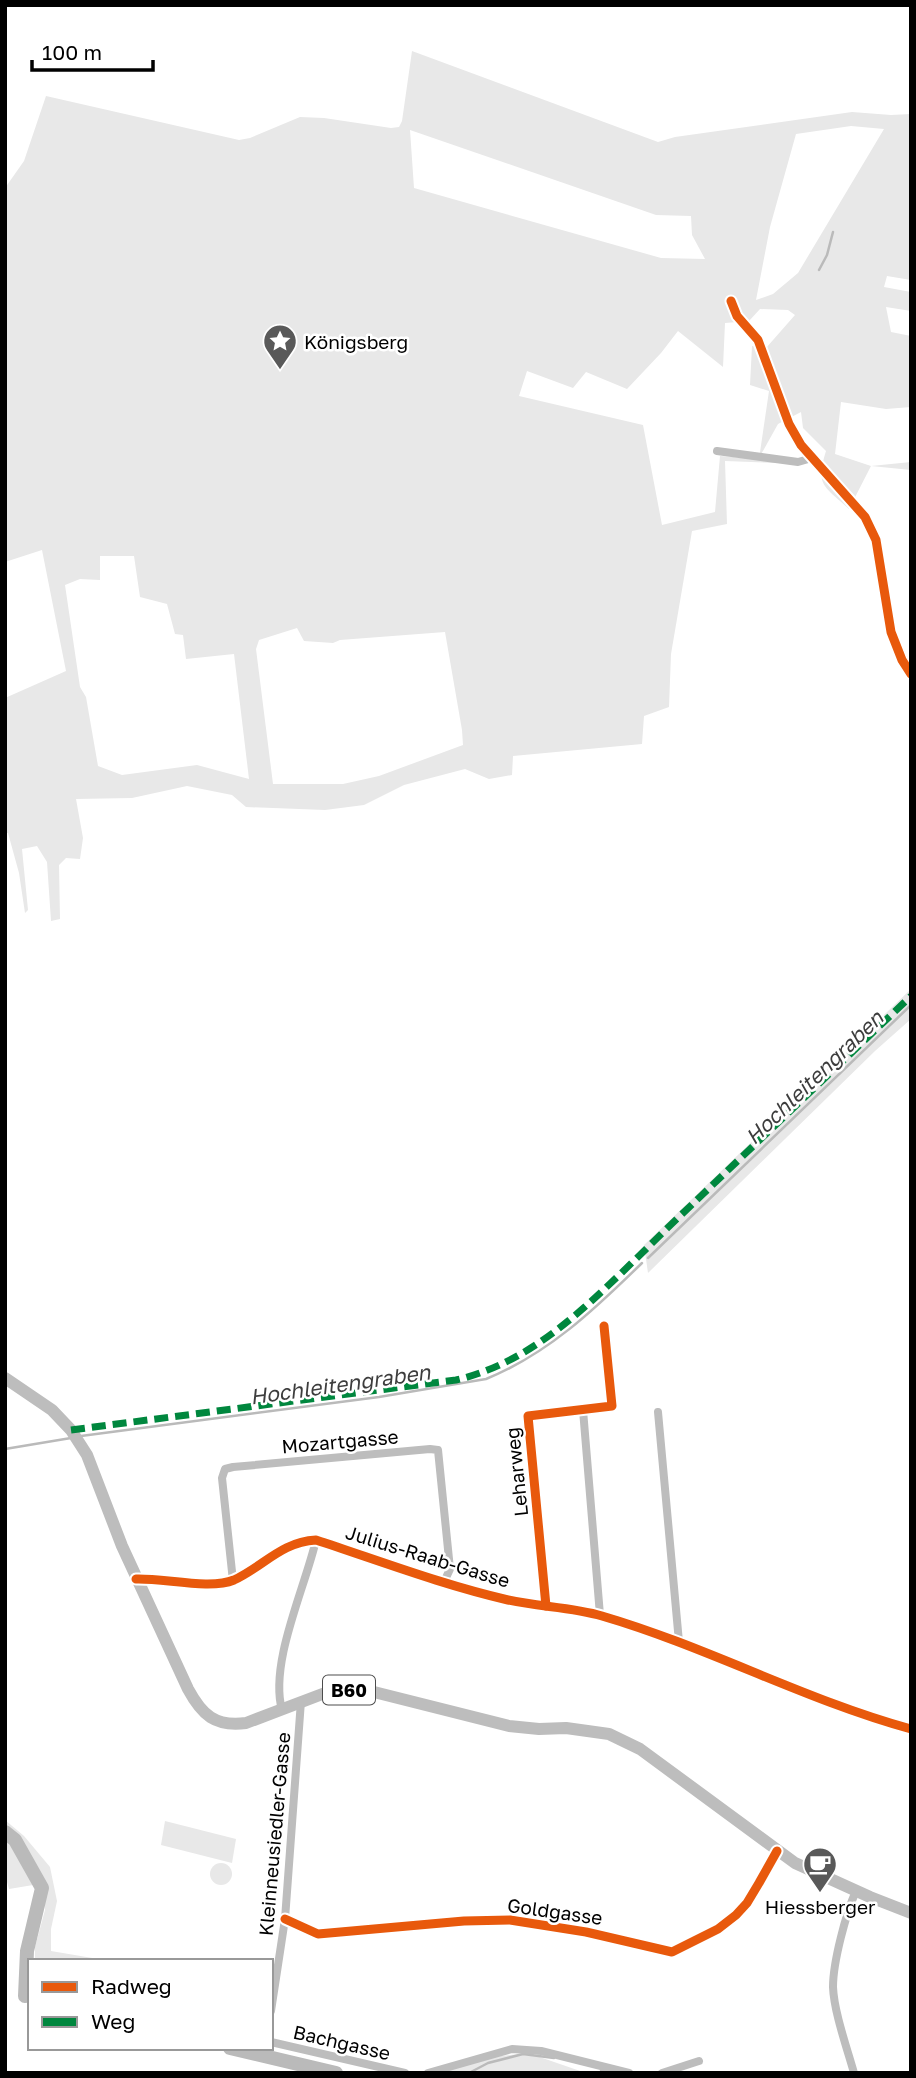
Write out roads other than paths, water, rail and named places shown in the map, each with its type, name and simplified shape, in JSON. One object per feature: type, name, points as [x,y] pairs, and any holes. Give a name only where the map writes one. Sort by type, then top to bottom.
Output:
[{"type":"main road","name":"B60","points":[[5,1378],[42,1402],[61,1419],[76,1438],[95,1473],[136,1579],[188,1689],[207,1716],[220,1723],[246,1723],[325,1693],[366,1690],[509,1726],[584,1729],[609,1734],[640,1749],[795,1863],[907,1911]]},
{"type":"street","points":[[731,301],[737,316],[758,340],[789,424],[801,445],[865,517],[876,540],[891,632],[902,660],[911,674]]},
{"type":"street","points":[[717,451],[798,461],[812,458]]},
{"type":"street","name":"Leharweg","points":[[546,1606],[528,1416],[612,1406],[604,1326]]},
{"type":"street","points":[[583,1410],[600,1615]]},
{"type":"street","points":[[658,1412],[679,1642]]},
{"type":"street","name":"Mozartgasse","points":[[233,1581],[222,1478],[225,1469],[430,1449],[438,1450],[450,1569],[444,1582]]},
{"type":"street","points":[[282,1710],[278,1687],[289,1627],[311,1564],[316,1540]]},
{"type":"street","name":"Julius-Raab-Gasse","points":[[233,1581],[289,1545],[316,1540],[444,1582],[509,1600],[600,1615],[679,1642],[875,1719],[911,1729]]},
{"type":"street","points":[[136,1579],[214,1584],[233,1581]]},
{"type":"street","name":"Kleinneusiedler-Gasse","points":[[273,1998],[285,1919],[301,1701]]},
{"type":"street","name":"Goldgasse","points":[[285,1919],[318,1934],[464,1921],[510,1920],[586,1932],[672,1952],[718,1929],[736,1915],[760,1883],[777,1851]]},
{"type":"street","points":[[854,2073],[833,1989],[843,1930],[856,1891]]},
{"type":"street","name":"Bachgasse","points":[[273,2042],[405,2073]]},
{"type":"street","points":[[428,2073],[512,2049],[541,2051],[629,2073]]},
{"type":"street","points":[[662,2073],[699,2061]]},
{"type":"waterway","points":[[819,270],[827,255],[833,232]]},
{"type":"waterway","name":"Hochleitengraben","points":[[648,1258],[911,1005]]},
{"type":"waterway","name":"Hochleitengraben","points":[[81,1436],[379,1397],[486,1379],[530,1357],[570,1329],[642,1263]]},
{"type":"waterway","name":"Hochleitengraben","points":[[5,1449],[71,1438]]},
{"type":"waterway","points":[[5,1832],[15,1840],[42,1888],[27,1951],[25,1996]]},
{"type":"waterway","points":[[238,2050],[336,2073]]},
{"type":"waterway","points":[[469,2073],[488,2063],[523,2054],[554,2058]]},
{"type":"waterway","points":[[601,2070],[611,2073]]},
{"type":"place","name":"Königsberg","points":[[280,371]]},
{"type":"place","name":"Hiessberger","points":[[820,1894]]}]
